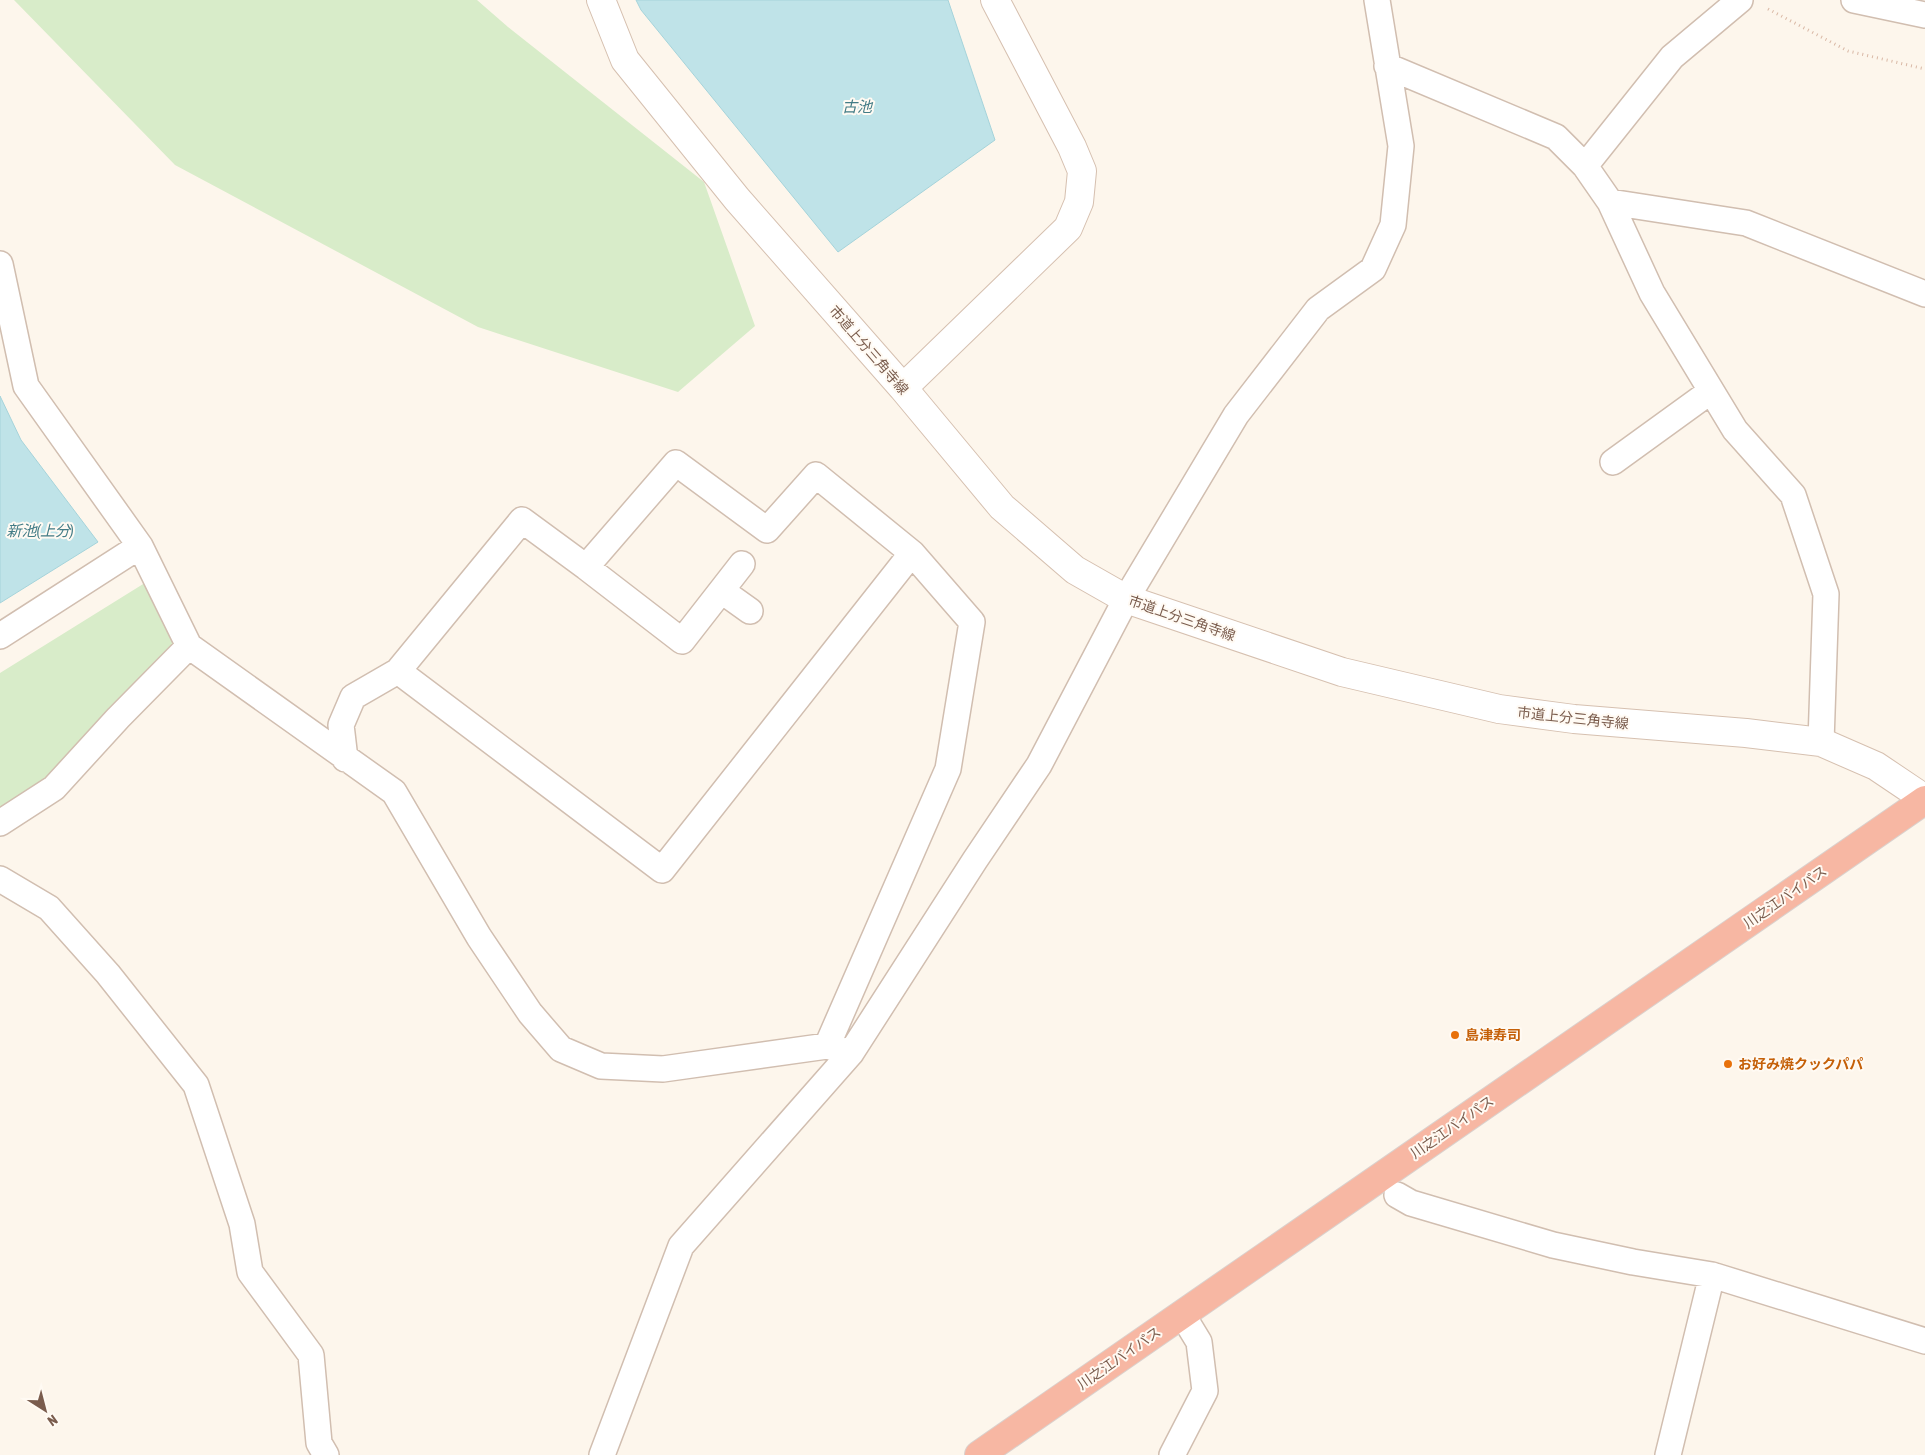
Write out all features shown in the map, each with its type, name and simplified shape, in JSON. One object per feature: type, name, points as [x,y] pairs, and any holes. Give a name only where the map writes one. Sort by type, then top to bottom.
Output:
[{"type":"highway","name":"川之江バイパス","points":[[979,1455],[1925,800]]},
{"type":"street","name":"市道上分三角寺線","points":[[601,0],[625,60],[737,199],[903,388],[1002,507],[1076,570],[1126,599],[1342,672],[1499,709],[1574,719],[1746,733],[1821,742],[1876,766],[1925,800]]},
{"type":"street","points":[[903,388],[1068,228],[1078,202],[1082,171],[1072,147],[995,0]]},
{"type":"street","points":[[602,1455],[681,1246],[851,1053],[975,860],[1039,765],[1126,599],[1236,414],[1318,309],[1373,269],[1393,225],[1401,146],[1377,0]]},
{"type":"street","points":[[1585,166],[1672,56],[1740,0]]},
{"type":"street","points":[[1854,0],[1925,15]]},
{"type":"street","points":[[1387,66],[1556,137],[1585,166],[1610,202],[1652,293],[1735,430],[1793,495],[1826,594],[1821,742]]},
{"type":"street","points":[[1610,202],[1746,223],[1925,294]]},
{"type":"street","points":[[0,264],[26,386],[140,546],[189,646],[394,792],[484,944],[530,1013],[561,1049],[602,1066],[663,1069],[827,1046],[851,1053]]},
{"type":"street","points":[[1613,462],[1711,391]]},
{"type":"street","points":[[586,567],[676,463],[767,530],[816,475],[912,553],[972,622],[948,769],[827,1046]]},
{"type":"street","points":[[345,758],[341,725],[353,696],[398,671],[522,520],[682,641],[742,564]]},
{"type":"street","points":[[0,636],[140,546]]},
{"type":"street","points":[[398,671],[662,870],[912,553]]},
{"type":"street","points":[[722,590],[750,611]]},
{"type":"street","points":[[0,823],[54,788],[118,718],[189,646]]},
{"type":"street","points":[[0,879],[49,908],[108,974],[196,1085],[242,1224],[250,1272],[311,1355],[319,1442],[326,1455]]},
{"type":"street","points":[[1397,1195],[1410,1203],[1554,1245],[1633,1262],[1712,1275],[1925,1341]]},
{"type":"street","points":[[1668,1455],[1712,1275]]},
{"type":"street","points":[[1172,1455],[1205,1391],[1199,1342],[1182,1314]]},
{"type":"path","points":[[1767,8],[1848,51],[1925,69]]},
{"type":"green space","points":[[14,0],[477,0],[508,27],[704,182],[755,326],[678,392],[478,327],[175,165]]},
{"type":"green space","points":[[148,581],[179,646],[50,784],[0,816],[0,673]]},
{"type":"water","name":"古池","points":[[636,0],[948,0],[995,140],[838,252],[641,10]]},
{"type":"water","name":"新池(上分)","points":[[0,396],[21,440],[98,542],[0,603]]},
{"type":"place","name":"島津寿司","points":[[1455,1035]]},
{"type":"place","name":"お好み焼クックパパ","points":[[1728,1064]]}]
